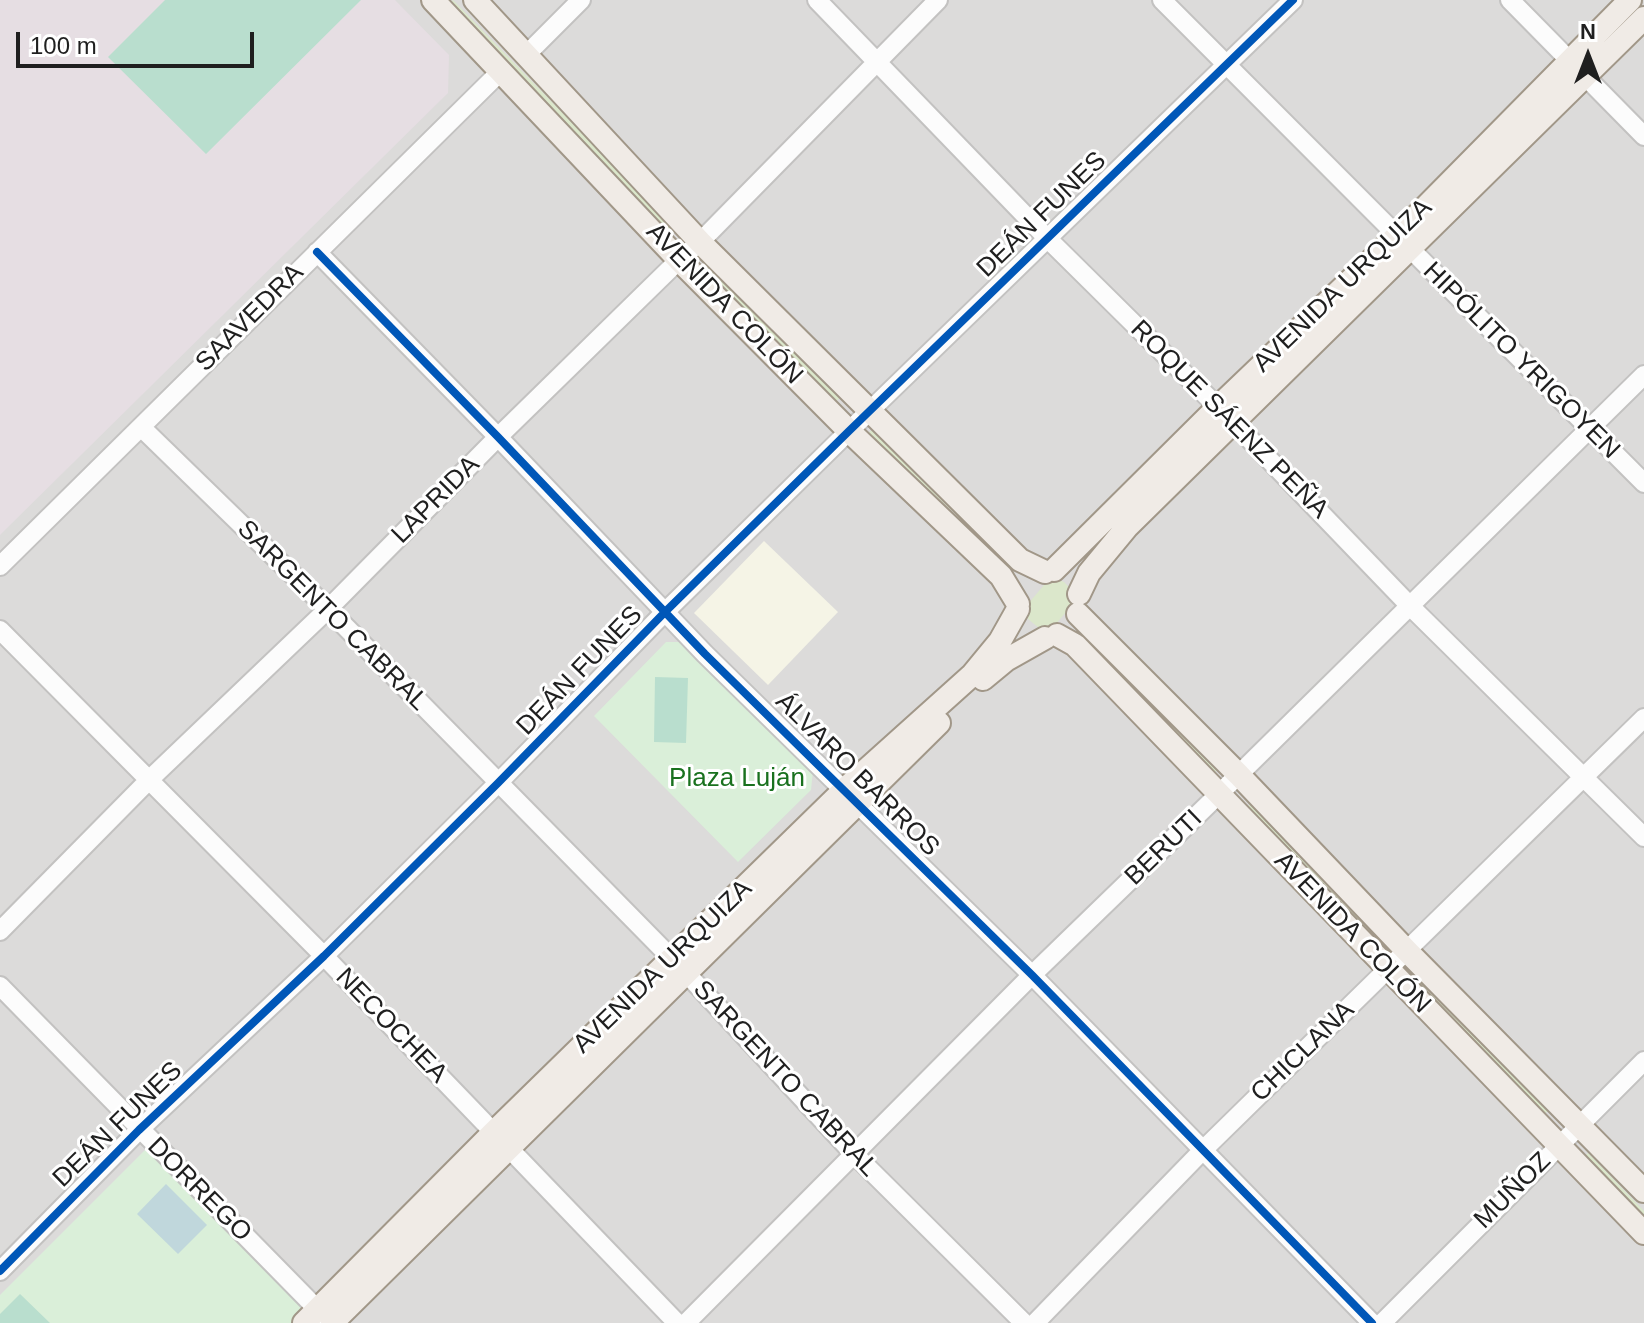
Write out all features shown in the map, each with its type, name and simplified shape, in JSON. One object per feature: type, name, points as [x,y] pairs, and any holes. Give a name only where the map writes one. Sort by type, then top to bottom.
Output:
[{"type":"main road","name":"AVENIDA COLÓN","points":[[433,0],[679,260],[849,431],[1001,576],[1018,606]]},
{"type":"main road","name":"AVENIDA COLÓN","points":[[475,0],[700,242],[1020,560],[1050,571]]},
{"type":"main road","name":"AVENIDA URQUIZA","points":[[1079,604],[1089,573],[1127,527],[1234,423],[1403,244],[1578,68],[1630,0]]},
{"type":"main road","name":"AVENIDA URQUIZA","points":[[1578,68],[1644,18]]},
{"type":"main road","name":"AVENIDA URQUIZA","points":[[1050,571],[1218,407],[1403,244]]},
{"type":"main road","points":[[1064,570],[1072,575],[1078,584],[1079,604],[1070,627],[1051,636],[1035,635],[1020,621],[1018,606],[1024,591],[1050,571],[1064,570]]},
{"type":"main road","name":"AVENIDA COLÓN","points":[[1079,604],[1407,951],[1644,1191]]},
{"type":"main road","name":"AVENIDA URQUIZA","points":[[317,1319],[679,967],[972,675],[1000,641],[1018,606]]},
{"type":"main road","name":"AVENIDA COLÓN","points":[[1051,636],[1075,645],[1644,1233]]},
{"type":"main road","name":"AVENIDA URQUIZA","points":[[852,796],[994,668],[1051,636]]},
{"type":"street","points":[[526,55],[581,0]]},
{"type":"street","name":"ROQUE SÁENZ PEÑA","points":[[817,0],[1410,606],[1644,837]]},
{"type":"street","name":"LAPRIDA","points":[[0,931],[150,779],[328,609],[498,437],[700,242],[938,0]]},
{"type":"street","name":"HIPÓLITO YRIGOYEN","points":[[1162,0],[1644,483]]},
{"type":"street","name":"DEÁN FUNES","points":[[0,1271],[139,1130],[324,956],[665,612],[1046,237],[1227,67],[1293,0]]},
{"type":"street","points":[[1510,0],[1644,136]]},
{"type":"street","name":"SAAVEDRA","points":[[0,566],[501,71]]},
{"type":"street","name":"ÁLVARO BARROS","points":[[317,252],[665,612],[1032,975],[1372,1323]]},
{"type":"street","name":"BERUTI","points":[[686,1323],[1032,975],[1644,375]]},
{"type":"street","name":"SARGENTO CABRAL","points":[[141,427],[328,609],[679,967],[853,1153],[1024,1323]]},
{"type":"street","name":"NECOCHEA","points":[[0,630],[324,956],[677,1323]]},
{"type":"street","name":"CHICLANA","points":[[1035,1323],[1202,1151],[1644,718]]},
{"type":"street","name":"DORREGO","points":[[0,986],[317,1319]]},
{"type":"street","name":"MUÑOZ","points":[[1382,1323],[1644,1061]]},
{"type":"shaded area","points":[[0,0],[1644,0],[1644,1323],[0,1323]]},
{"type":"shaded area","points":[[0,0],[395,0],[449,55],[448,93],[0,535]]},
{"type":"shaded area","points":[[764,541],[838,612],[768,685],[694,613]]},
{"type":"green space","points":[[165,0],[361,0],[206,154],[108,57]]},
{"type":"green space","points":[[453,0],[673,227],[669,231],[448,4]]},
{"type":"green space","points":[[710,263],[840,398],[835,402],[705,267]]},
{"type":"green space","points":[[873,429],[1003,564],[998,568],[868,433]]},
{"type":"green space","points":[[1057,579],[1073,591],[1073,604],[1055,625],[1039,628],[1028,619],[1027,605],[1044,585]]},
{"type":"green space","points":[[1087,635],[1217,770],[1213,774],[1083,639]]},
{"type":"green space","name":"Plaza Luján","points":[[666,642],[681,642],[813,770],[811,790],[738,862],[594,716]]},
{"type":"green space","points":[[655,677],[688,678],[686,743],[654,742]]},
{"type":"green space","points":[[1251,803],[1382,937],[1377,942],[1247,807]]},
{"type":"green space","points":[[1418,976],[1548,1111],[1543,1115],[1413,980]]},
{"type":"green space","points":[[153,1142],[314,1303],[293,1323],[0,1323],[0,1295]]},
{"type":"green space","points":[[1588,1153],[1644,1211],[1644,1220],[1584,1157]]},
{"type":"green space","points":[[20,1294],[50,1323],[0,1323],[0,1314]]},
{"type":"water","points":[[166,1184],[207,1225],[178,1254],[137,1214]]},
{"type":"cycle path","points":[[0,1271],[139,1130],[324,956],[849,431],[1293,0]]},
{"type":"cycle path","points":[[317,252],[705,654],[1032,975],[1372,1323]]}]
